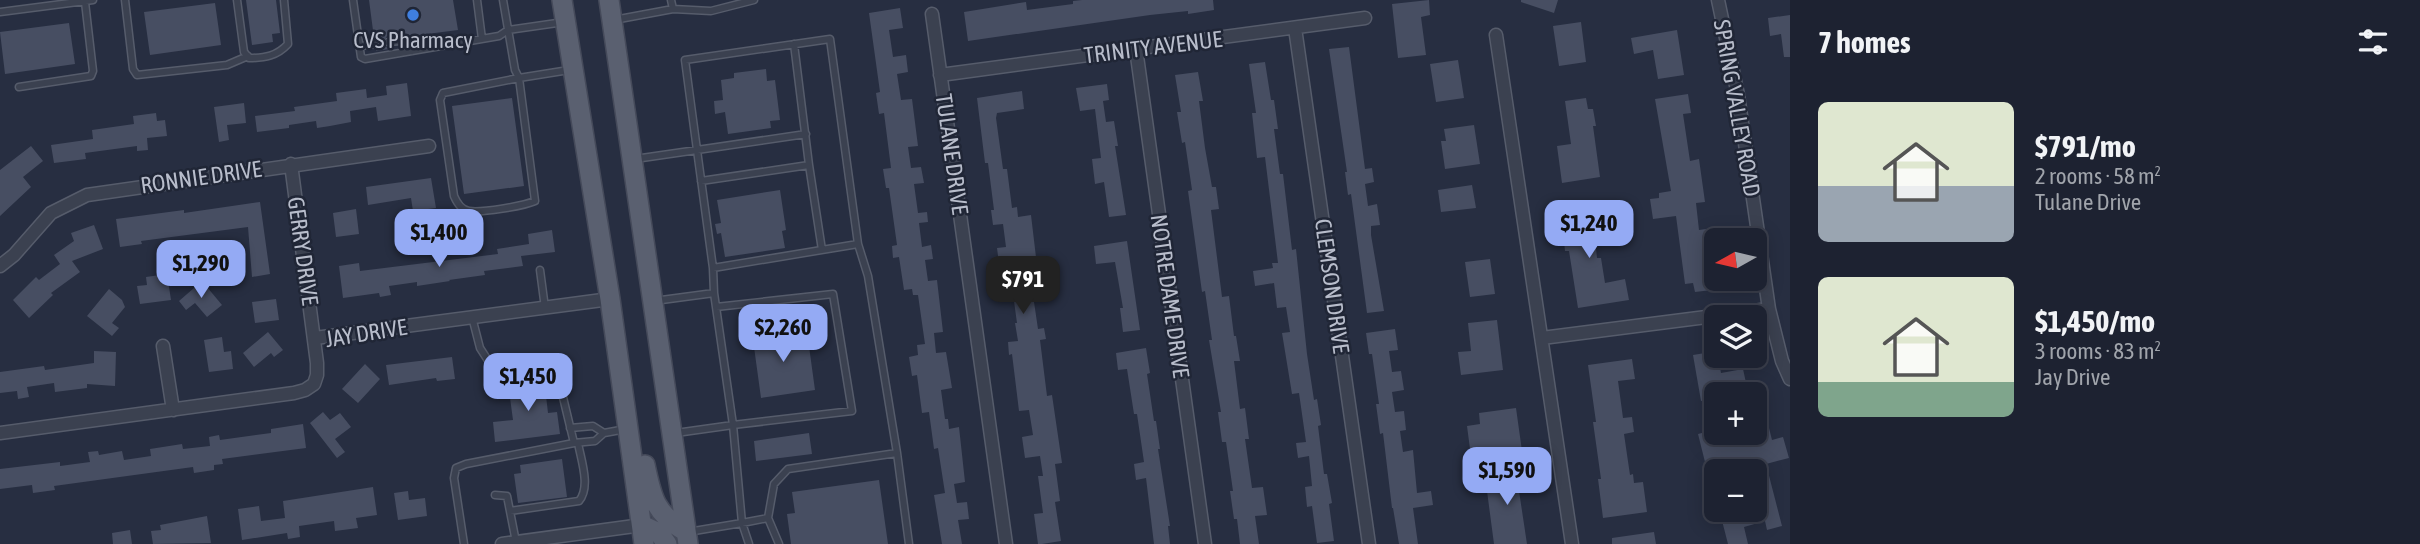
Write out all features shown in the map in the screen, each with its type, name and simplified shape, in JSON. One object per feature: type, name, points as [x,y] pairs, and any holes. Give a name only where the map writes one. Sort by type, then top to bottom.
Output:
[{"type":"main road","points":[[562,0],[610,299],[643,535],[659,533],[667,544]]},
{"type":"main road","points":[[609,0],[687,538]]},
{"type":"main road","points":[[621,380],[656,505],[662,515],[687,538]]},
{"type":"street","name":"SPRING VALLEY ROAD","points":[[1718,0],[1738,94],[1769,309],[1782,361],[1790,379]]},
{"type":"street","name":"TULANE DRIVE","points":[[932,14],[1006,544]]},
{"type":"street","name":"TRINITY AVENUE","points":[[940,75],[1365,19]]},
{"type":"street","name":"CLEMSON DRIVE","points":[[1295,28],[1369,544]]},
{"type":"street","points":[[1496,35],[1572,544]]},
{"type":"street","name":"NOTRE DAME DRIVE","points":[[1136,49],[1205,544]]},
{"type":"street","name":"RONNIE DRIVE","points":[[0,266],[14,255],[51,214],[87,195],[429,146]]},
{"type":"street","name":"GERRY DRIVE","points":[[291,164],[315,338]]},
{"type":"street","name":"JAY DRIVE","points":[[0,433],[306,390],[314,384],[317,375],[315,338],[610,299]]},
{"type":"street","points":[[1542,338],[1769,309]]},
{"type":"street","points":[[163,346],[173,410]]},
{"type":"street","points":[[509,543],[643,535]]},
{"type":"lane","points":[[0,12],[93,0]]},
{"type":"lane","points":[[125,0],[133,69],[137,75],[228,65],[248,56],[258,58],[280,53],[288,44],[284,0]]},
{"type":"lane","points":[[237,0],[244,52],[248,56]]},
{"type":"lane","points":[[352,0],[361,57],[365,59],[499,36],[508,30],[565,22]]},
{"type":"lane","points":[[477,0],[482,39]]},
{"type":"lane","points":[[503,0],[515,70],[519,78],[535,201],[467,211],[458,205],[454,196],[441,108],[443,93],[519,78],[573,69]]},
{"type":"lane","points":[[671,0],[673,9]]},
{"type":"lane","points":[[612,20],[673,9],[711,11],[754,0]]},
{"type":"lane","points":[[19,87],[91,76],[93,71],[85,2]]},
{"type":"lane","points":[[749,544],[742,523],[733,425],[685,60],[830,39],[858,244],[867,276],[897,453],[909,544]]},
{"type":"lane","points":[[388,42],[400,41],[412,51]]},
{"type":"lane","points":[[359,46],[375,44]]},
{"type":"lane","points":[[794,44],[822,250]]},
{"type":"lane","points":[[632,159],[806,134]]},
{"type":"lane","points":[[701,181],[809,165]]},
{"type":"lane","points":[[713,268],[858,244]]},
{"type":"lane","points":[[540,270],[545,308]]},
{"type":"lane","points":[[653,301],[714,293]]},
{"type":"lane","points":[[672,434],[852,411],[833,294],[716,307]]},
{"type":"lane","points":[[472,317],[481,348],[491,365],[500,367],[549,360],[555,364],[585,486],[584,495],[579,500],[510,511]]},
{"type":"lane","points":[[570,428],[593,426],[604,433]]},
{"type":"lane","points":[[464,544],[461,500],[454,478],[456,468],[595,441],[604,433],[629,429]]},
{"type":"lane","points":[[779,544],[768,518],[774,484],[788,469],[897,453]]},
{"type":"lane","points":[[495,495],[507,496],[510,511],[509,543]]},
{"type":"lane","points":[[687,538],[768,518]]},
{"type":"building","points":[[246,0],[276,0],[280,33],[272,34],[273,42],[252,45]]},
{"type":"building","name":"CVS Pharmacy","points":[[369,0],[453,0],[458,30],[404,37],[387,36],[382,43],[389,49],[376,51],[380,43],[374,38]]},
{"type":"building","points":[[1213,0],[1214,10],[1150,15],[968,41],[964,12],[1026,2],[1027,10],[1073,4],[1073,1]]},
{"type":"building","points":[[1429,0],[1430,15],[1421,17],[1426,55],[1398,58],[1392,4]]},
{"type":"building","points":[[1521,0],[1558,0],[1554,13]]},
{"type":"building","points":[[215,3],[221,45],[150,55],[144,12]]},
{"type":"building","points":[[900,8],[903,28],[889,30],[893,57],[906,55],[908,72],[897,74],[901,100],[912,99],[918,146],[908,147],[911,168],[921,167],[924,183],[914,184],[918,213],[927,212],[928,222],[919,223],[922,247],[931,245],[933,259],[925,260],[928,281],[937,280],[943,332],[934,333],[936,353],[946,352],[952,388],[941,390],[945,419],[948,419],[949,429],[959,427],[965,482],[954,484],[957,503],[967,502],[969,519],[958,520],[962,544],[942,544],[934,495],[945,493],[938,448],[934,449],[929,412],[922,413],[917,375],[912,376],[909,357],[918,355],[917,345],[925,344],[918,295],[913,295],[912,289],[904,290],[899,257],[893,258],[892,246],[897,245],[889,188],[886,188],[883,169],[891,168],[884,113],[879,114],[876,93],[880,92],[869,13]]},
{"type":"building","points":[[1790,15],[1790,57],[1784,57],[1781,34],[1770,36],[1768,18]]},
{"type":"building","points":[[1581,22],[1586,62],[1559,66],[1553,26]]},
{"type":"building","points":[[69,23],[75,64],[5,74],[0,32]]},
{"type":"building","points":[[1677,30],[1684,75],[1658,79],[1653,50],[1634,54],[1631,38]]},
{"type":"building","points":[[1349,47],[1365,169],[1372,168],[1374,182],[1365,184],[1368,206],[1377,204],[1380,225],[1371,226],[1371,235],[1384,311],[1367,313],[1329,49]]},
{"type":"building","points":[[1458,60],[1464,98],[1436,102],[1430,64]]},
{"type":"building","points":[[1265,62],[1271,100],[1274,100],[1278,129],[1274,129],[1280,174],[1283,174],[1292,250],[1296,249],[1307,354],[1321,425],[1318,426],[1324,474],[1327,474],[1332,503],[1329,504],[1334,541],[1317,543],[1312,506],[1307,507],[1305,487],[1312,486],[1309,456],[1298,458],[1296,443],[1306,442],[1299,393],[1292,394],[1282,333],[1290,332],[1286,307],[1277,308],[1274,283],[1255,286],[1253,271],[1273,268],[1272,263],[1278,263],[1265,157],[1257,158],[1252,113],[1256,113],[1249,64]]},
{"type":"building","points":[[766,69],[767,81],[775,80],[780,120],[770,121],[771,128],[728,134],[725,112],[715,114],[714,101],[723,100],[721,80],[734,78],[734,73]]},
{"type":"building","points":[[1198,72],[1203,101],[1199,101],[1205,148],[1219,209],[1211,210],[1222,297],[1229,296],[1240,361],[1234,361],[1240,409],[1245,408],[1249,439],[1245,439],[1252,488],[1263,487],[1267,515],[1255,516],[1259,544],[1240,544],[1237,519],[1234,519],[1230,491],[1233,491],[1226,442],[1222,442],[1218,412],[1221,412],[1209,340],[1212,340],[1205,291],[1202,292],[1188,191],[1192,190],[1185,142],[1182,143],[1177,112],[1181,112],[1175,75]]},
{"type":"building","points":[[407,83],[411,116],[378,121],[376,107],[350,111],[351,122],[317,128],[316,121],[257,132],[255,116],[295,111],[294,107],[337,101],[336,93],[366,89],[367,98],[387,95],[386,86]]},
{"type":"building","points":[[1107,84],[1109,100],[1103,101],[1106,122],[1114,121],[1118,146],[1115,146],[1126,215],[1109,217],[1104,182],[1095,184],[1092,159],[1101,158],[1095,109],[1080,111],[1076,88]]},
{"type":"building","points":[[1022,91],[1024,109],[997,113],[996,118],[1012,208],[1017,207],[1018,217],[1031,215],[1038,274],[1030,275],[1038,329],[1044,328],[1046,339],[1040,340],[1047,396],[1052,395],[1062,463],[1055,464],[1060,501],[1055,502],[1061,541],[1042,544],[1038,544],[1034,514],[1043,513],[1038,476],[1043,476],[1040,456],[1025,458],[1022,437],[1033,435],[1029,410],[1019,411],[1012,354],[1009,355],[1008,342],[1018,341],[1017,323],[1013,294],[1003,295],[997,248],[1006,247],[1003,224],[993,225],[991,210],[994,210],[977,98]]},
{"type":"building","points":[[1688,94],[1691,113],[1683,114],[1690,161],[1699,159],[1705,202],[1696,203],[1699,230],[1704,229],[1704,291],[1695,292],[1693,283],[1685,284],[1676,216],[1653,219],[1650,199],[1659,198],[1659,193],[1671,191],[1655,99]]},
{"type":"building","points":[[512,98],[524,186],[464,194],[452,106]]},
{"type":"building","points":[[1586,98],[1588,109],[1593,109],[1600,177],[1562,183],[1557,146],[1571,144],[1565,101]]},
{"type":"building","points":[[244,103],[246,123],[227,125],[229,140],[219,142],[214,107]]},
{"type":"building","points":[[156,113],[157,121],[165,120],[167,136],[147,138],[148,150],[137,151],[137,146],[85,153],[86,159],[54,163],[51,145],[93,139],[92,130],[134,124],[133,116]]},
{"type":"building","points":[[1474,125],[1480,164],[1445,169],[1441,141],[1446,141],[1444,129]]},
{"type":"building","points":[[31,146],[43,161],[23,177],[31,187],[0,216],[0,170]]},
{"type":"building","points":[[431,178],[436,208],[413,211],[411,198],[368,205],[366,187]]},
{"type":"building","points":[[1472,185],[1476,208],[1441,212],[1438,190]]},
{"type":"building","points":[[780,190],[786,230],[782,231],[785,248],[725,257],[721,233],[717,234],[715,224],[721,223],[717,200]]},
{"type":"building","points":[[260,202],[270,274],[252,277],[248,227],[141,241],[142,244],[120,247],[116,219]]},
{"type":"building","points":[[1601,207],[1604,227],[1594,228],[1597,258],[1601,258],[1605,283],[1625,279],[1629,300],[1578,308],[1569,251],[1565,251],[1561,212]]},
{"type":"building","points":[[356,209],[359,234],[336,237],[333,213]]},
{"type":"building","points":[[94,225],[103,249],[72,261],[80,272],[51,293],[53,295],[29,318],[13,300],[36,277],[39,280],[60,264],[54,255],[74,241],[71,233]]},
{"type":"building","points":[[552,230],[555,252],[521,256],[523,266],[484,271],[485,275],[417,286],[417,282],[389,286],[391,295],[380,297],[379,293],[343,298],[339,266],[359,263],[360,271],[498,254],[497,249],[529,244],[528,234]]},
{"type":"building","points":[[1127,241],[1140,330],[1123,332],[1120,308],[1123,308],[1115,262],[1096,264],[1094,246]]},
{"type":"building","points":[[1490,259],[1495,294],[1470,297],[1465,262]]},
{"type":"building","points":[[167,274],[171,300],[140,304],[137,286],[147,285],[146,277]]},
{"type":"building","points":[[202,281],[222,305],[207,317],[195,303],[186,310],[179,301]]},
{"type":"building","points":[[109,289],[122,300],[125,307],[112,323],[119,328],[112,336],[87,316]]},
{"type":"building","points":[[276,299],[279,320],[255,323],[252,302]]},
{"type":"building","points":[[1497,320],[1503,370],[1461,375],[1458,352],[1471,351],[1468,323]]},
{"type":"building","points":[[779,323],[782,343],[808,339],[815,390],[761,398],[754,347],[761,346],[759,326]]},
{"type":"building","points":[[1395,329],[1398,350],[1389,351],[1392,372],[1401,371],[1404,390],[1392,392],[1395,412],[1404,411],[1406,430],[1400,431],[1403,452],[1413,450],[1417,493],[1431,491],[1433,505],[1413,508],[1418,544],[1399,544],[1383,433],[1380,434],[1372,354],[1369,354],[1366,333]]},
{"type":"building","points":[[268,332],[283,350],[274,357],[271,353],[254,367],[243,353]]},
{"type":"building","points":[[222,337],[224,352],[231,351],[233,369],[209,372],[204,340]]},
{"type":"building","points":[[1146,348],[1150,373],[1147,374],[1170,526],[1170,544],[1154,544],[1146,478],[1136,480],[1134,464],[1144,462],[1137,414],[1134,414],[1127,369],[1118,370],[1116,353]]},
{"type":"building","points":[[94,351],[116,352],[115,386],[87,384],[87,388],[55,392],[54,383],[27,387],[29,397],[18,399],[17,391],[0,393],[0,372],[44,366],[45,370],[94,363]]},
{"type":"building","points":[[1704,353],[1704,368],[1720,368],[1721,373],[1743,369],[1746,382],[1704,382],[1704,400],[1701,401],[1693,355]]},
{"type":"building","points":[[452,357],[455,379],[437,381],[436,378],[389,385],[386,365]]},
{"type":"building","points":[[1632,359],[1635,379],[1618,381],[1623,418],[1632,417],[1634,432],[1624,434],[1630,475],[1633,474],[1634,483],[1643,482],[1647,512],[1603,518],[1593,422],[1596,422],[1588,365]]},
{"type":"building","points":[[365,364],[380,379],[358,403],[342,389]]},
{"type":"building","points":[[544,378],[548,413],[557,412],[560,434],[495,442],[493,422],[513,420],[508,383]]},
{"type":"building","points":[[1516,408],[1522,451],[1485,456],[1484,447],[1470,449],[1467,426],[1480,424],[1479,413]]},
{"type":"building","points":[[323,412],[330,420],[340,413],[351,427],[335,439],[345,452],[337,458],[310,423]]},
{"type":"building","points":[[1767,420],[1772,440],[1783,437],[1789,458],[1767,464],[1767,459],[1704,459],[1698,434],[1704,432],[1704,445],[1767,445]]},
{"type":"building","points":[[303,424],[306,448],[222,459],[223,464],[214,465],[214,470],[194,473],[193,467],[54,486],[55,490],[33,493],[32,485],[0,489],[0,469],[60,462],[60,466],[90,462],[88,452],[98,451],[99,455],[122,451],[124,460],[151,456],[150,449],[182,444],[183,449],[210,446],[209,437],[219,435],[220,440],[271,433],[271,429]]},
{"type":"building","points":[[809,433],[812,454],[756,461],[754,441]]},
{"type":"building","points":[[562,459],[567,497],[518,503],[514,474],[521,473],[520,465]]},
{"type":"building","points":[[1767,468],[1782,526],[1767,530],[1765,522]]},
{"type":"building","points":[[1527,471],[1529,489],[1519,491],[1527,544],[1494,544],[1485,476]]},
{"type":"building","points":[[879,480],[888,544],[791,544],[787,514],[795,513],[792,492]]},
{"type":"building","points":[[373,487],[377,515],[356,518],[358,528],[335,531],[334,521],[299,526],[300,537],[288,539],[287,533],[242,540],[238,509],[259,506],[261,521],[285,518],[283,501]]},
{"type":"building","points":[[408,491],[409,500],[425,498],[427,516],[398,520],[394,493]]},
{"type":"building","points":[[207,516],[211,543],[153,544],[151,531],[161,530],[160,525]]},
{"type":"building","points":[[1722,522],[1762,522],[1744,527],[1748,544],[1728,544]]},
{"type":"building","points":[[130,530],[132,544],[113,544],[112,533]]},
{"type":"building","points":[[1654,532],[1656,544],[1612,544],[1612,538]]},
{"type":"place","name":"CVS Pharmacy","points":[[413,15]]}]
